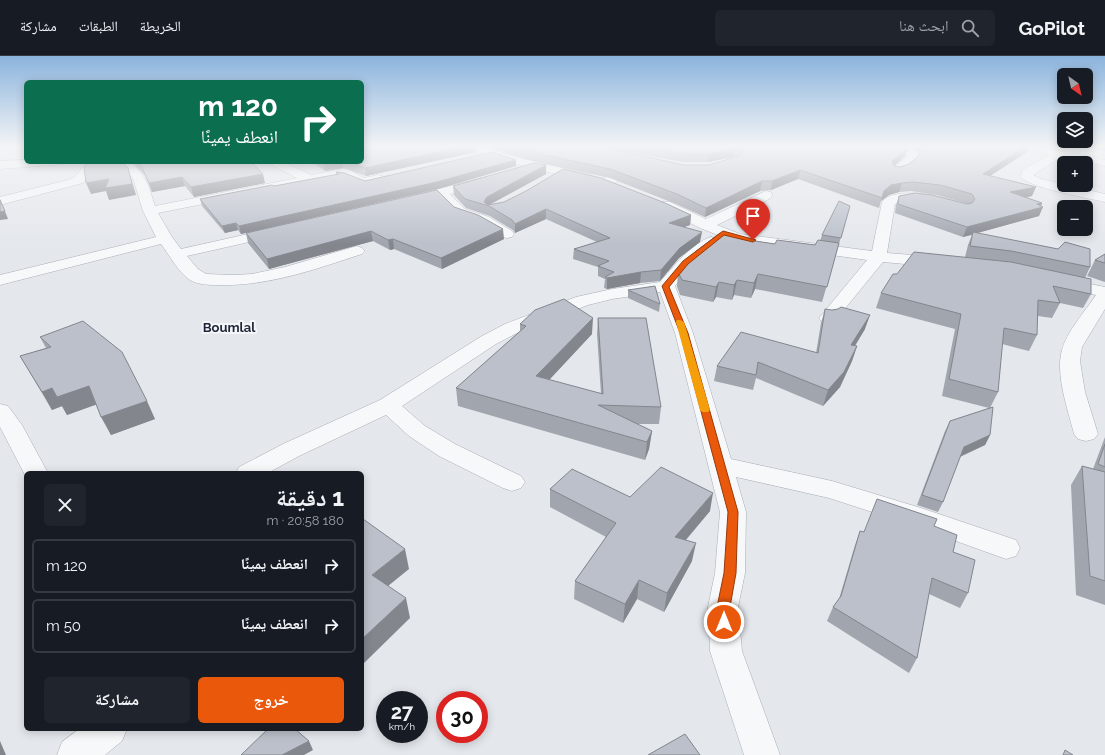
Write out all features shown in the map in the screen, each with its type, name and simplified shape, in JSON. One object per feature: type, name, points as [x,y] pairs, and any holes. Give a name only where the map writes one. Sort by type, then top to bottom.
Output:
[{"type":"street","points":[[0,202],[72,183],[80,179]]},
{"type":"street","points":[[139,179],[150,211],[165,239],[192,273],[198,278],[222,281],[249,279],[302,268],[357,251]]},
{"type":"street","points":[[150,211],[310,179]]},
{"type":"street","points":[[356,179],[362,182],[378,179]]},
{"type":"street","points":[[403,202],[492,179]]},
{"type":"street","points":[[544,183],[551,179]]},
{"type":"street","points":[[590,179],[623,188]]},
{"type":"street","points":[[605,182],[614,179]]},
{"type":"street","points":[[1031,179],[1037,182],[1105,198]]},
{"type":"street","points":[[441,193],[452,202],[460,212],[484,220],[508,234]]},
{"type":"street","points":[[252,471],[291,450],[388,405],[489,340],[512,328],[582,301],[633,290],[666,286],[714,229],[766,195]]},
{"type":"street","points":[[828,318],[860,278],[879,258],[889,202],[895,199],[911,197],[944,202]]},
{"type":"street","points":[[650,199],[714,229],[738,238],[879,258],[952,263]]},
{"type":"street","points":[[177,254],[287,229]]},
{"type":"street","points":[[0,280],[165,239]]},
{"type":"street","points":[[1051,281],[1105,294],[1071,350],[1074,392],[1086,434]]},
{"type":"street","points":[[666,286],[684,333],[733,512],[730,573],[723,607],[726,651],[762,755]]},
{"type":"street","points":[[388,405],[417,431],[447,450],[512,482]]},
{"type":"street","points":[[0,411],[14,430],[35,471]]},
{"type":"street","points":[[720,465],[832,490],[912,515],[1006,548]]},
{"type":"street","points":[[75,755],[106,731]]},
{"type":"building","points":[[85,179],[131,179],[132,184],[105,188],[109,179],[86,183]]},
{"type":"building","points":[[147,179],[173,179],[149,183]]},
{"type":"building","points":[[183,179],[237,179],[191,187]]},
{"type":"building","points":[[314,179],[359,179],[365,181],[375,179],[449,179],[239,226],[236,223],[222,226],[200,199]]},
{"type":"building","points":[[479,179],[521,179],[487,197],[484,202],[488,205],[504,202],[547,179],[603,179],[665,203],[691,215],[669,223],[702,232],[680,248],[661,270],[607,278],[605,277],[614,272],[598,266],[609,261],[574,249],[610,238],[546,209],[515,224],[512,220],[489,206],[465,199],[453,186]]},
{"type":"building","points":[[636,179],[778,179],[772,181],[762,181],[706,208],[677,194]]},
{"type":"building","points":[[825,179],[1002,179],[1036,187],[1010,192],[1042,203],[1037,204],[1043,207],[967,227],[898,204],[899,196],[915,193],[932,195],[967,204],[972,203],[975,199],[972,194],[940,185],[913,182],[891,185],[884,191],[882,198]]},
{"type":"building","points":[[437,190],[454,207],[478,215],[503,229],[441,258],[393,239],[388,240],[371,231],[267,259],[246,233]]},
{"type":"building","points":[[0,200],[5,211],[0,212]]},
{"type":"building","points":[[839,201],[850,206],[841,238],[822,235]]},
{"type":"building","points":[[973,232],[1058,249],[1065,242],[1090,249],[1090,267],[1011,251],[970,246]]},
{"type":"building","points":[[720,233],[742,239],[775,244],[777,240],[815,245],[818,240],[839,243],[827,287],[758,274],[754,283],[737,280],[734,285],[719,282],[716,287],[682,280],[678,272],[695,252]]},
{"type":"building","points":[[914,252],[1011,262],[1091,279],[1091,294],[1053,286],[1060,303],[1038,300],[1037,335],[1004,328],[998,392],[949,379],[961,314],[881,293],[893,274],[897,274]]},
{"type":"building","points":[[1105,254],[1105,263],[1095,260]]},
{"type":"building","points":[[655,286],[660,304],[628,290]]},
{"type":"building","points":[[564,299],[593,318],[536,376],[603,394],[598,318],[646,318],[661,407],[598,405],[652,431],[647,442],[456,388],[526,326],[520,324],[535,310]]},
{"type":"building","points":[[841,307],[870,315],[851,345],[857,346],[844,372],[828,390],[758,362],[756,375],[717,366],[741,332],[818,353],[825,309],[832,310]]},
{"type":"building","points":[[83,321],[122,352],[147,401],[101,417],[89,386],[57,397],[52,388],[42,392],[20,356],[51,347],[40,337]]},
{"type":"building","points":[[993,407],[990,435],[964,447],[943,502],[922,495],[950,421]]},
{"type":"building","points":[[1105,444],[1105,467],[1098,464]]},
{"type":"building","points":[[1082,466],[1105,472],[1105,581],[1090,576]]},
{"type":"building","points":[[661,467],[713,493],[675,537],[696,543],[667,593],[639,580],[625,604],[575,581],[616,523],[550,489],[572,469],[630,497]]},
{"type":"building","points":[[877,499],[937,519],[934,526],[957,535],[953,552],[975,560],[968,593],[932,578],[917,658],[833,607],[841,596],[860,531],[864,532]]},
{"type":"building","points":[[364,520],[405,549],[372,575],[406,598],[364,637]]},
{"type":"building","points":[[266,731],[297,731],[309,741],[282,755],[241,755]]},
{"type":"building","points":[[685,734],[700,755],[648,755]]},
{"type":"building","points":[[1065,750],[1073,755],[1063,755]]},
{"type":"slow traffic","points":[[680,322],[705,410]]},
{"type":"district","name":"Boumlal","points":[[229,327]]},
{"type":"route","points":[[724,622],[723,607],[730,573],[733,537],[733,512],[684,333],[666,286],[686,262],[723,233],[738,238],[753,240]]}]
